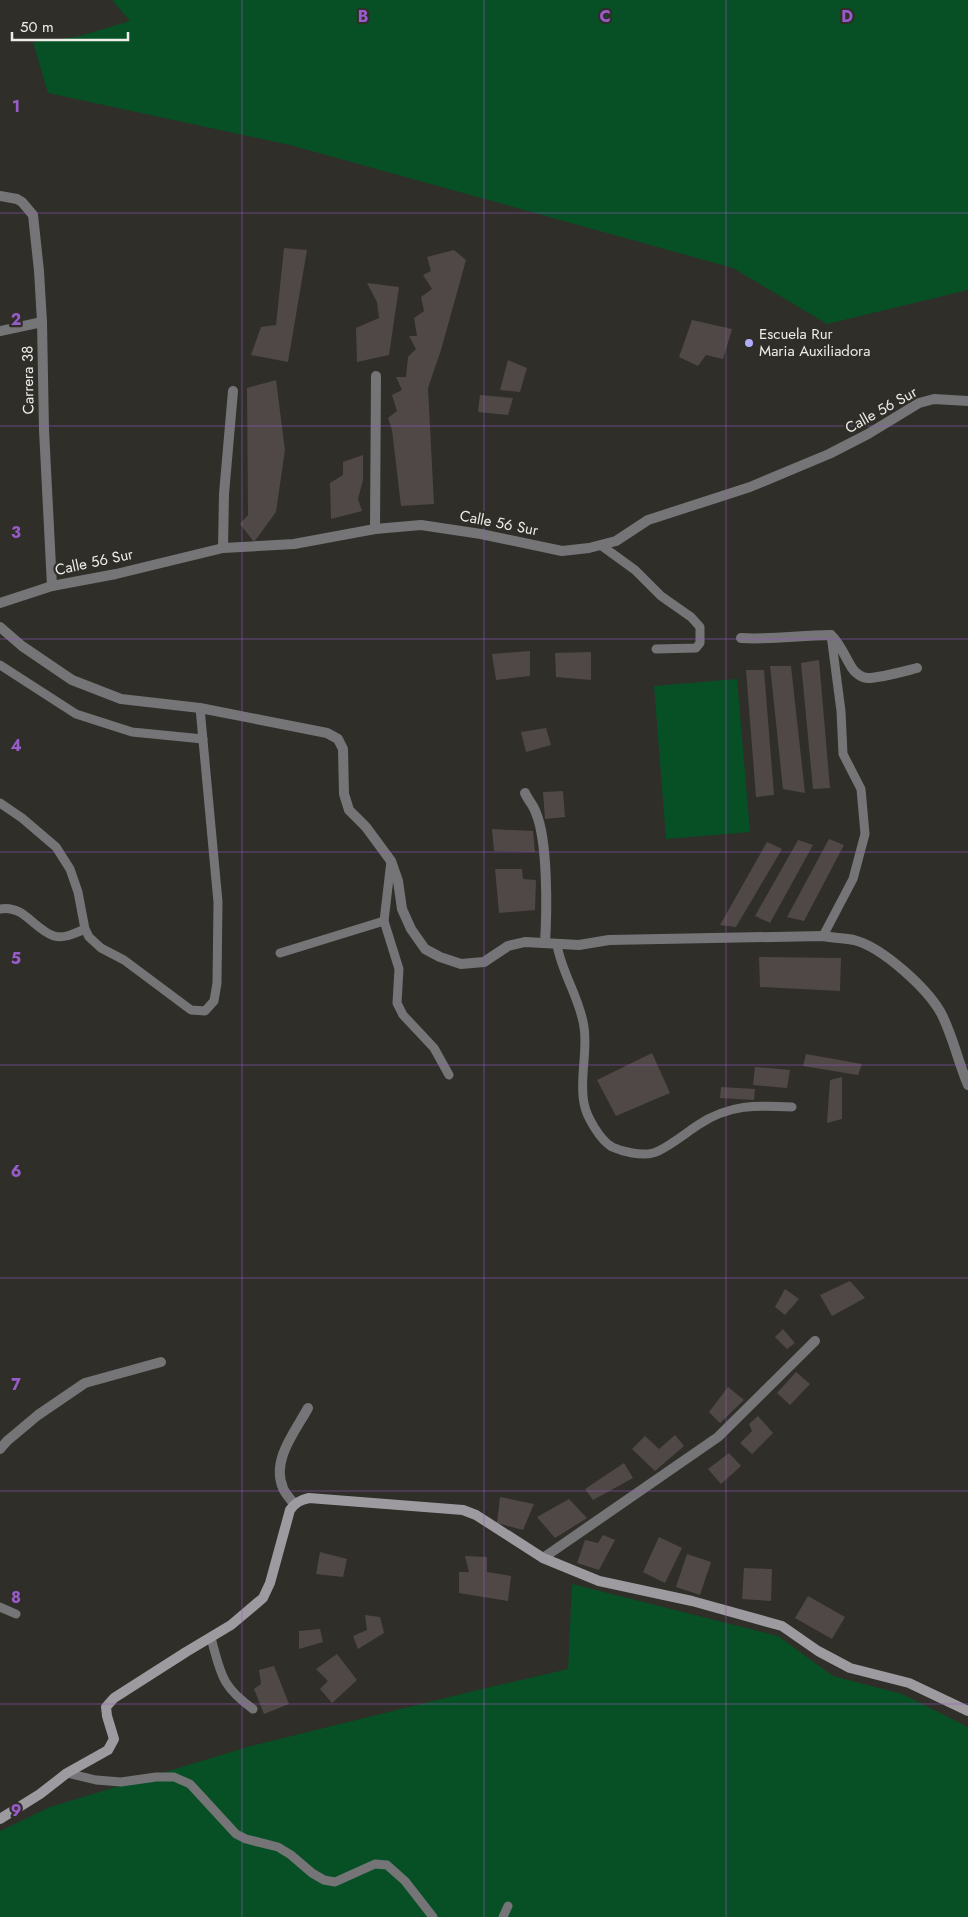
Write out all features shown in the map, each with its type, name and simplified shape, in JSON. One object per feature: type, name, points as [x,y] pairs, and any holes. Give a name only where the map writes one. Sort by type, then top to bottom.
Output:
[{"type":"street","name":"Carrera 38","points":[[0,196],[17,198],[33,215],[40,271],[44,430],[52,586]]},
{"type":"street","points":[[0,331],[42,322]]},
{"type":"street","points":[[375,529],[376,376]]},
{"type":"street","points":[[223,548],[224,494],[233,391]]},
{"type":"street","name":"Calle 56 Sur","points":[[0,603],[52,586],[116,574],[223,548],[294,544],[375,529],[421,525],[481,534],[562,551],[602,546],[616,541],[648,520],[750,487],[829,454],[868,434],[919,403],[934,399],[968,401]]},
{"type":"street","points":[[0,627],[22,646],[72,680],[121,699],[200,708],[327,733],[338,739],[344,749],[344,794],[349,810],[366,827],[391,861],[398,881],[402,909],[411,929],[425,949],[440,957],[461,964],[484,962],[508,946],[525,942],[579,945],[608,940],[823,936],[855,940],[881,954],[905,971],[924,991],[941,1013],[968,1086]]},
{"type":"street","points":[[741,638],[831,636],[838,643],[853,669],[859,676],[867,678],[900,673],[917,668]]},
{"type":"street","points":[[524,793],[537,814],[544,847],[545,943]]},
{"type":"street","points":[[543,1558],[718,1437],[815,1341]]},
{"type":"street","points":[[0,1450],[7,1441],[38,1414],[84,1383],[161,1362]]},
{"type":"street","points":[[294,1504],[283,1488],[280,1471],[281,1456],[308,1408]]},
{"type":"street","points":[[0,1819],[40,1794],[67,1773],[108,1750],[114,1739],[106,1707],[114,1698],[231,1625],[263,1598],[270,1583],[290,1510],[294,1504],[309,1498],[463,1510],[476,1515],[543,1558],[599,1581],[692,1601],[782,1626],[818,1651],[850,1668],[909,1683],[968,1711]]},
{"type":"lane","points":[[602,546],[635,570],[661,596],[685,612],[700,627],[700,643],[696,648],[656,649]]},
{"type":"lane","points":[[823,936],[853,879],[865,834],[861,789],[843,754],[841,711],[831,636]]},
{"type":"lane","points":[[0,665],[76,714],[132,732],[202,739]]},
{"type":"lane","points":[[0,803],[22,818],[56,847],[70,868],[78,892],[85,929],[89,937],[101,948],[124,960],[191,1010],[205,1011],[214,1001],[217,983],[218,902],[200,708]]},
{"type":"lane","points":[[391,861],[384,921],[399,969],[397,1003],[403,1015],[434,1048],[449,1075]]},
{"type":"lane","points":[[0,909],[7,907],[21,912],[55,937],[68,936],[85,929]]},
{"type":"lane","points":[[280,953],[384,921]]},
{"type":"lane","points":[[557,945],[562,967],[578,1003],[584,1028],[584,1103],[594,1128],[611,1146],[632,1153],[654,1153],[724,1110],[752,1105],[792,1107]]},
{"type":"lane","points":[[0,1607],[16,1614]]},
{"type":"lane","points":[[211,1638],[223,1679],[237,1697],[254,1709]]},
{"type":"lane","points":[[67,1773],[96,1780],[120,1782],[156,1777],[174,1777],[190,1784],[236,1834],[246,1839],[278,1847],[324,1880],[335,1882],[375,1864],[386,1865],[405,1881],[434,1917]]},
{"type":"lane","points":[[503,1917],[508,1906]]},
{"type":"green space","points":[[112,0],[968,0],[968,290],[827,324],[733,268],[290,145],[48,93],[33,42],[76,37],[130,21]]},
{"type":"green space","points":[[737,679],[750,832],[666,839],[654,686]]},
{"type":"green space","points":[[572,1584],[778,1636],[833,1676],[902,1694],[968,1727],[968,1917],[0,1917],[0,1831],[50,1807],[251,1746],[568,1669]]},
{"type":"building","points":[[284,248],[307,250],[288,362],[251,355],[261,327],[276,325]]},
{"type":"building","points":[[454,250],[466,260],[441,350],[428,388],[434,504],[401,506],[392,430],[388,418],[397,411],[392,395],[402,390],[396,377],[406,377],[408,357],[416,349],[409,336],[417,336],[414,318],[424,311],[421,297],[432,289],[423,275],[431,271],[427,257]]},
{"type":"building","points":[[367,283],[399,287],[389,355],[357,362],[356,328],[379,318],[377,302]]},
{"type":"building","points":[[692,320],[732,329],[723,359],[706,355],[698,366],[679,357]]},
{"type":"building","points":[[508,360],[527,368],[520,392],[500,390]]},
{"type":"building","points":[[276,380],[285,450],[276,512],[254,542],[240,524],[248,515],[247,388]]},
{"type":"building","points":[[480,395],[513,398],[508,415],[478,412]]},
{"type":"building","points":[[363,455],[363,480],[358,499],[362,511],[331,519],[330,483],[343,475],[343,462]]},
{"type":"building","points":[[530,651],[530,676],[496,680],[492,654]]},
{"type":"building","points":[[591,652],[591,680],[556,677],[555,653]]},
{"type":"building","points":[[819,660],[830,788],[813,789],[801,663]]},
{"type":"building","points":[[770,666],[791,666],[805,793],[783,789]]},
{"type":"building","points":[[746,670],[764,670],[774,795],[756,797]]},
{"type":"building","points":[[546,728],[551,745],[526,752],[521,732]]},
{"type":"building","points":[[563,791],[565,817],[545,819],[543,792]]},
{"type":"building","points":[[492,829],[533,831],[535,852],[494,851]]},
{"type":"building","points":[[829,839],[844,845],[804,921],[787,917]]},
{"type":"building","points":[[798,840],[813,845],[770,923],[755,916]]},
{"type":"building","points":[[767,842],[782,849],[736,927],[720,925]]},
{"type":"building","points":[[495,869],[522,869],[523,879],[536,880],[535,910],[499,913]]},
{"type":"building","points":[[759,957],[841,958],[840,991],[760,987]]},
{"type":"building","points":[[652,1053],[670,1093],[616,1116],[597,1080]]},
{"type":"building","points":[[806,1054],[862,1064],[858,1075],[803,1066]]},
{"type":"building","points":[[755,1067],[790,1070],[787,1088],[753,1085]]},
{"type":"building","points":[[842,1077],[842,1119],[827,1123],[830,1080]]},
{"type":"building","points":[[721,1087],[755,1089],[754,1100],[720,1098]]},
{"type":"building","points":[[850,1281],[865,1298],[832,1316],[820,1295]]},
{"type":"building","points":[[785,1289],[799,1299],[785,1315],[775,1307]]},
{"type":"building","points":[[783,1329],[795,1343],[787,1349],[775,1337]]},
{"type":"building","points":[[796,1372],[810,1384],[790,1405],[777,1393]]},
{"type":"building","points":[[728,1387],[744,1400],[720,1423],[709,1412]]},
{"type":"building","points":[[758,1416],[773,1433],[752,1454],[740,1443],[752,1431],[749,1424]]},
{"type":"building","points":[[675,1435],[684,1446],[655,1471],[632,1449],[645,1436],[659,1449]]},
{"type":"building","points":[[729,1453],[741,1466],[721,1484],[708,1469]]},
{"type":"building","points":[[624,1463],[633,1478],[593,1500],[585,1489]]},
{"type":"building","points":[[500,1497],[534,1504],[523,1530],[497,1523]]},
{"type":"building","points":[[569,1499],[587,1518],[555,1538],[537,1517]]},
{"type":"building","points":[[603,1535],[615,1540],[599,1570],[577,1563],[585,1540],[598,1543]]},
{"type":"building","points":[[659,1537],[682,1548],[665,1583],[643,1572]]},
{"type":"building","points":[[320,1552],[347,1559],[343,1577],[316,1574]]},
{"type":"building","points":[[687,1554],[711,1562],[700,1595],[676,1587]]},
{"type":"building","points":[[465,1556],[487,1557],[487,1572],[511,1576],[508,1601],[459,1593],[459,1572],[469,1572]]},
{"type":"building","points":[[744,1568],[772,1569],[771,1601],[742,1599]]},
{"type":"building","points":[[808,1596],[845,1617],[832,1639],[795,1618]]},
{"type":"building","points":[[365,1615],[380,1617],[384,1633],[358,1649],[353,1636],[367,1630]]},
{"type":"building","points":[[320,1629],[323,1642],[299,1649],[299,1631]]},
{"type":"building","points":[[337,1654],[357,1680],[332,1703],[320,1689],[328,1681],[316,1669]]},
{"type":"building","points":[[274,1666],[289,1704],[264,1714],[254,1689],[261,1684],[259,1670]]},
{"type":"place","name":"Escuela Rur Maria Auxiliadora","points":[[749,343]]}]
